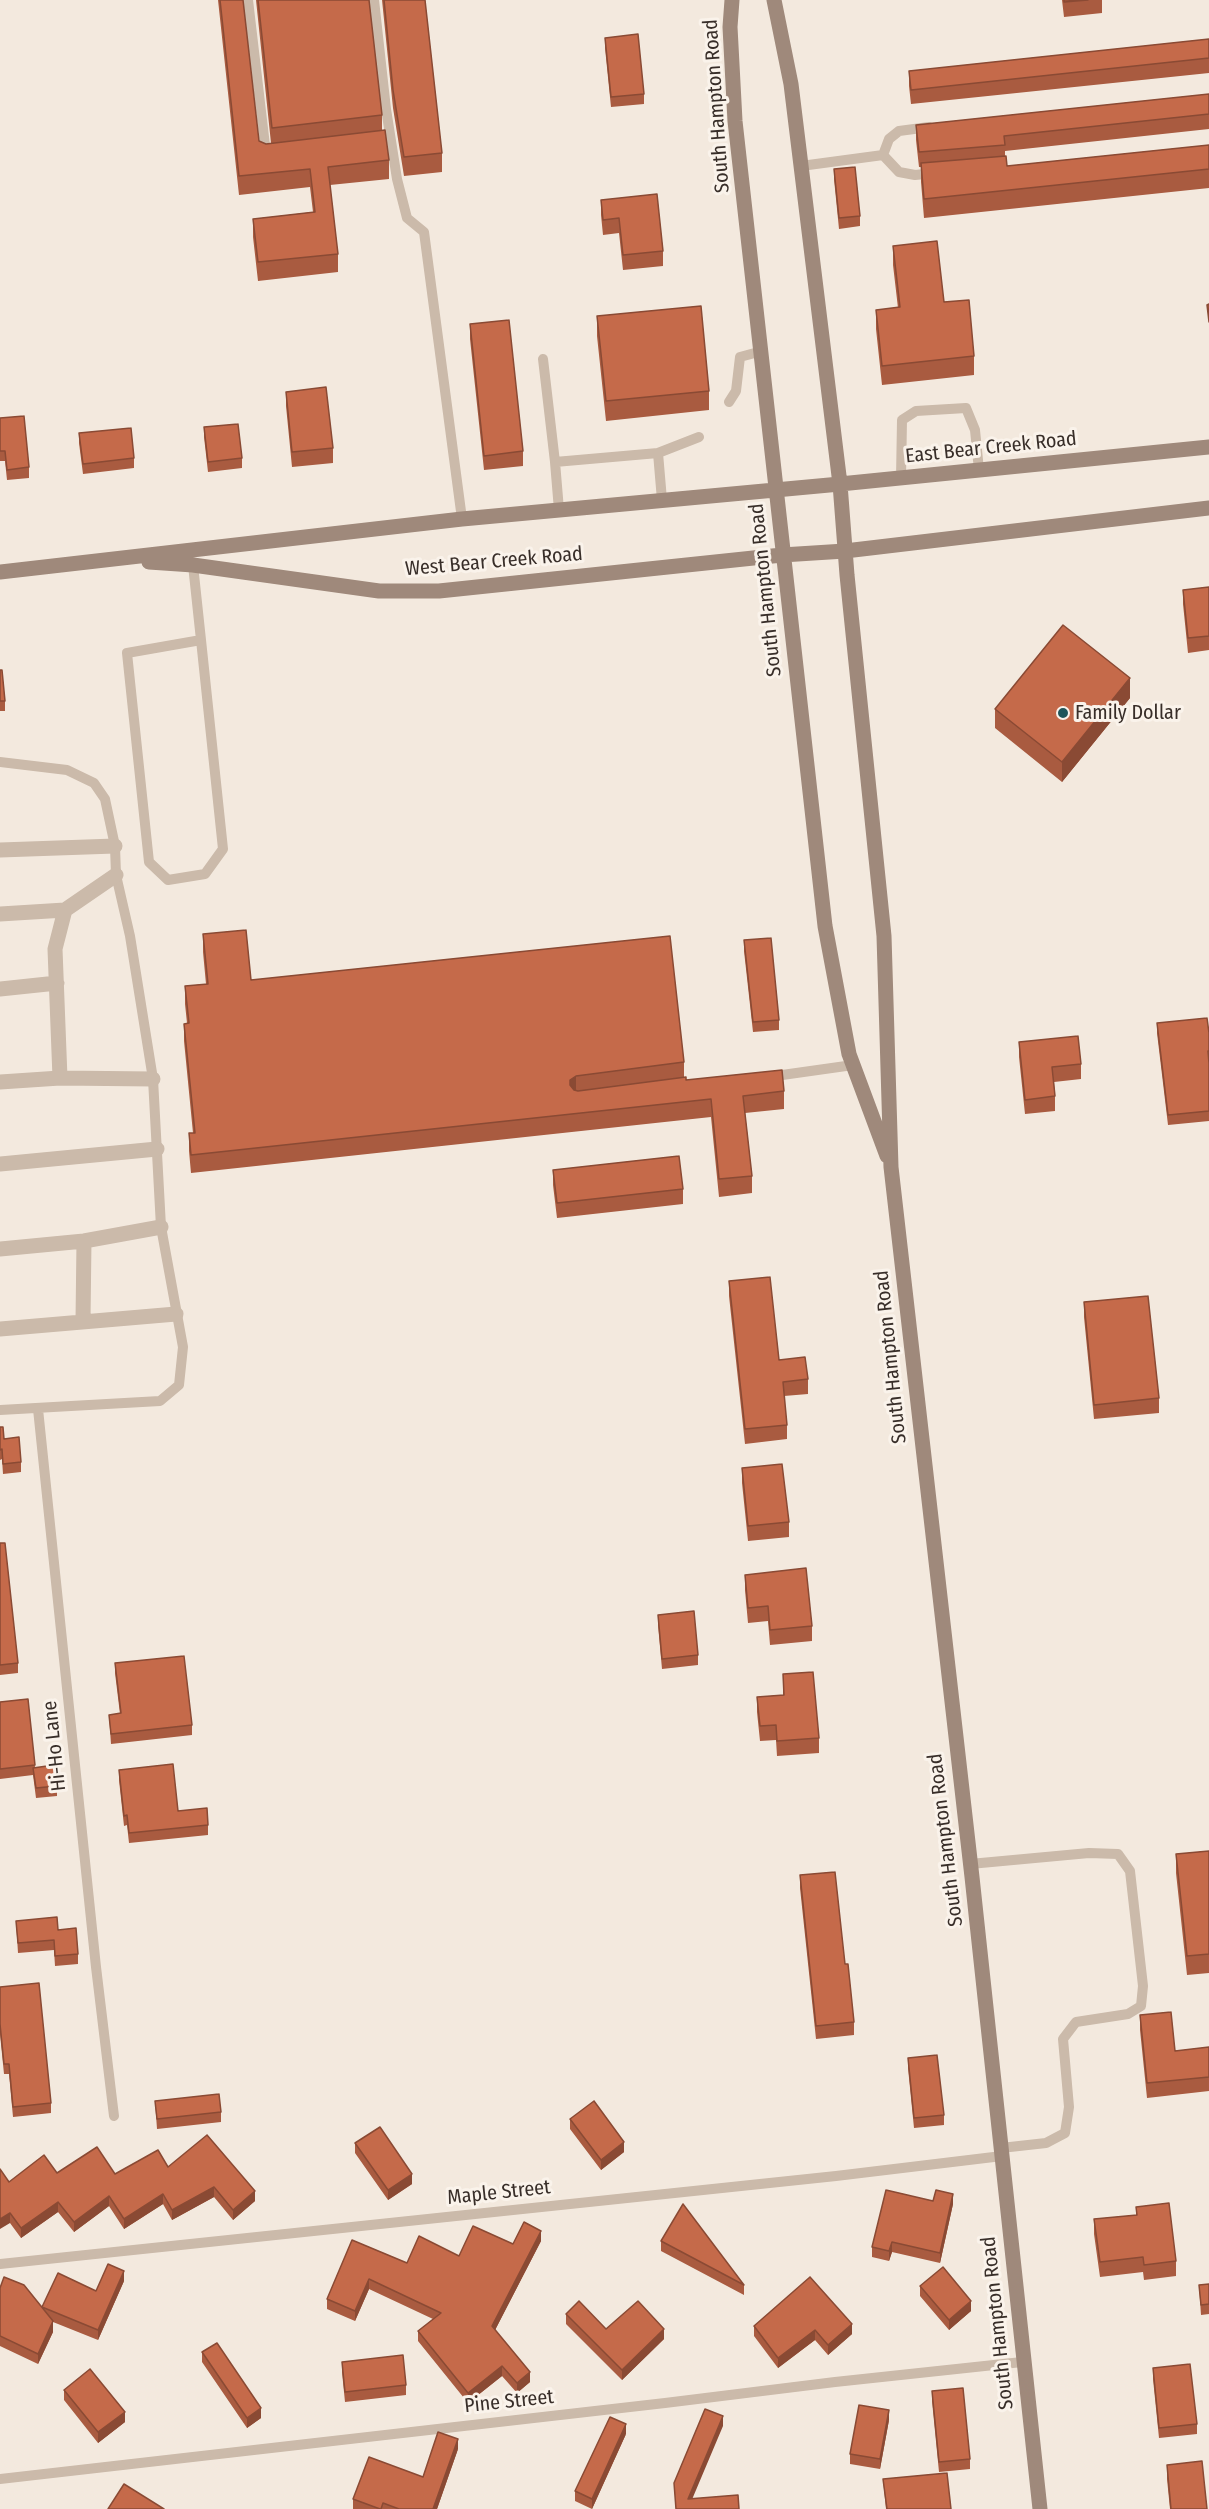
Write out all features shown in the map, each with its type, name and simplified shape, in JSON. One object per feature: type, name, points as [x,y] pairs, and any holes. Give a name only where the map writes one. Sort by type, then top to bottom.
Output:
[{"type":"main road","name":"South Hampton Road","points":[[732,0],[730,27],[735,121],[825,926],[849,1054],[891,1167]]},
{"type":"main road","name":"South Hampton Road","points":[[774,0],[791,84],[840,484],[884,936],[891,1167],[1040,2509]]},
{"type":"main road","name":"East Bear Creek Road","points":[[778,490],[1209,447]]},
{"type":"main road","name":"West Bear Creek Road","points":[[0,572],[462,519],[778,490]]},
{"type":"main road","points":[[845,550],[1209,508]]},
{"type":"main road","name":"West Bear Creek Road","points":[[110,560],[193,565],[379,591],[439,591],[845,550]]},
{"type":"street","points":[[0,850],[115,846]]},
{"type":"street","points":[[0,914],[65,910],[116,875]]},
{"type":"street","points":[[60,1078],[55,949],[65,910]]},
{"type":"street","points":[[0,989],[57,983]]},
{"type":"street","points":[[0,1082],[60,1078],[153,1079]]},
{"type":"street","points":[[0,1164],[157,1149]]},
{"type":"street","points":[[0,1249],[84,1240],[161,1227]]},
{"type":"street","points":[[83,1320],[84,1240]]},
{"type":"street","points":[[0,1329],[83,1320],[176,1314]]},
{"type":"lane","points":[[248,0],[265,155],[277,153]]},
{"type":"lane","points":[[374,0],[386,141],[407,218],[424,232],[462,519]]},
{"type":"lane","points":[[883,154],[889,139],[899,131],[935,127]]},
{"type":"lane","points":[[801,166],[883,154]]},
{"type":"lane","points":[[883,154],[898,172],[915,174],[949,172]]},
{"type":"lane","points":[[729,402],[736,391],[740,357],[762,351]]},
{"type":"lane","points":[[543,359],[560,510]]},
{"type":"lane","points":[[901,478],[902,420],[916,411],[966,408],[975,430],[979,470]]},
{"type":"lane","points":[[555,462],[658,453],[699,437]]},
{"type":"lane","points":[[658,453],[662,500]]},
{"type":"lane","points":[[193,565],[201,640],[223,849],[205,874],[168,879],[149,862],[127,652],[201,640]]},
{"type":"lane","points":[[0,762],[67,770],[94,783],[105,799],[115,846],[116,875],[130,936],[153,1079],[161,1227],[183,1347],[179,1385],[160,1401],[0,1410]]},
{"type":"lane","points":[[753,1079],[853,1065]]},
{"type":"lane","name":"Hi-Ho Lane","points":[[38,1409],[94,1955],[114,2116]]},
{"type":"lane","name":"Maple Street","points":[[0,2264],[836,2176],[1001,2152],[1046,2143],[1065,2133],[1070,2107],[1063,2039],[1076,2022],[1128,2014],[1141,2006],[1143,1986],[1130,1871],[1118,1854],[1089,1853],[970,1864]]},
{"type":"lane","name":"Pine Street","points":[[0,2479],[1022,2362]]},
{"type":"building","points":[[220,0],[243,0],[259,141],[266,144],[385,130],[389,160],[328,167],[338,254],[258,262],[253,219],[315,212],[310,169],[239,176]]},
{"type":"building","points":[[258,0],[369,0],[382,115],[272,128]]},
{"type":"building","points":[[384,0],[425,0],[442,153],[404,157],[393,90]]},
{"type":"building","points":[[1064,0],[1088,0],[1064,2]]},
{"type":"building","points":[[638,34],[644,94],[611,97],[605,38]]},
{"type":"building","points":[[1209,39],[1209,58],[911,90],[909,71]]},
{"type":"building","points":[[1209,94],[1209,114],[1004,136],[1005,145],[919,152],[916,125]]},
{"type":"building","points":[[1209,145],[1209,169],[924,199],[921,163],[1006,156],[1007,166]]},
{"type":"building","points":[[855,167],[860,216],[839,218],[834,169]]},
{"type":"building","points":[[657,194],[663,251],[623,255],[619,218],[603,220],[601,200]]},
{"type":"building","points":[[937,241],[944,302],[969,300],[974,356],[882,366],[876,310],[900,307],[893,246]]},
{"type":"building","points":[[701,306],[709,391],[606,401],[597,316]]},
{"type":"building","points":[[509,320],[523,451],[484,456],[470,324]]},
{"type":"building","points":[[326,387],[333,448],[292,452],[286,392]]},
{"type":"building","points":[[24,416],[29,467],[7,470],[5,451],[0,451],[0,418]]},
{"type":"building","points":[[238,424],[242,458],[208,462],[204,427]]},
{"type":"building","points":[[131,428],[134,458],[83,464],[79,433]]},
{"type":"building","points":[[1209,587],[1209,636],[1188,638],[1183,590]]},
{"type":"building","name":"Family Dollar","points":[[1063,625],[1130,678],[1062,762],[995,709]]},
{"type":"building","points":[[0,670],[2,670],[5,701],[0,701]]},
{"type":"building","points":[[246,930],[251,980],[670,936],[684,1062],[576,1076],[570,1080],[570,1085],[578,1091],[686,1077],[686,1080],[782,1070],[784,1091],[743,1096],[752,1176],[719,1179],[711,1099],[191,1155],[189,1133],[195,1133],[184,1024],[189,1023],[185,986],[208,984],[203,934]]},
{"type":"building","points":[[771,938],[779,1020],[753,1022],[744,940]]},
{"type":"building","points":[[1207,1018],[1209,1111],[1168,1115],[1157,1023]]},
{"type":"building","points":[[1078,1036],[1081,1064],[1052,1067],[1055,1096],[1025,1100],[1019,1042]]},
{"type":"building","points":[[679,1156],[683,1189],[557,1203],[553,1170]]},
{"type":"building","points":[[770,1277],[779,1360],[805,1357],[808,1379],[783,1382],[787,1425],[745,1429],[729,1281]]},
{"type":"building","points":[[1148,1296],[1159,1398],[1094,1405],[1084,1302]]},
{"type":"building","points":[[0,1427],[3,1427],[4,1439],[19,1437],[21,1462],[3,1464],[2,1449],[0,1450]]},
{"type":"building","points":[[782,1464],[789,1522],[748,1526],[742,1468]]},
{"type":"building","points":[[0,1543],[5,1543],[18,1663],[0,1665]]},
{"type":"building","points":[[806,1568],[812,1626],[770,1630],[768,1606],[748,1608],[745,1575]]},
{"type":"building","points":[[694,1611],[698,1655],[662,1659],[658,1615]]},
{"type":"building","points":[[184,1656],[192,1725],[111,1734],[109,1715],[121,1713],[115,1663]]},
{"type":"building","points":[[813,1672],[819,1738],[777,1741],[776,1725],[760,1726],[757,1697],[784,1695],[783,1674]]},
{"type":"building","points":[[28,1699],[35,1765],[0,1769],[0,1702]]},
{"type":"building","points":[[173,1764],[178,1811],[207,1808],[208,1825],[129,1833],[127,1815],[124,1816],[119,1770]]},
{"type":"building","points":[[54,1765],[57,1786],[36,1788],[33,1768]]},
{"type":"building","points":[[1209,1851],[1209,1954],[1187,1956],[1176,1854]]},
{"type":"building","points":[[835,1872],[854,2022],[816,2026],[800,1875]]},
{"type":"building","points":[[57,1917],[58,1930],[76,1928],[78,1954],[55,1956],[54,1940],[18,1943],[16,1921]]},
{"type":"building","points":[[39,1983],[51,2103],[13,2107],[9,2064],[4,2064],[0,2024],[0,1987]]},
{"type":"building","points":[[1171,2012],[1175,2051],[1209,2047],[1209,2077],[1147,2083],[1140,2015]]},
{"type":"building","points":[[937,2055],[944,2115],[914,2118],[908,2058]]},
{"type":"building","points":[[219,2094],[221,2112],[157,2119],[155,2101]]},
{"type":"building","points":[[594,2101],[624,2142],[601,2160],[570,2119]]},
{"type":"building","points":[[380,2127],[412,2174],[388,2190],[355,2143]]},
{"type":"building","points":[[207,2135],[255,2191],[233,2210],[214,2187],[172,2210],[163,2194],[124,2219],[109,2196],[74,2222],[58,2202],[21,2228],[10,2213],[0,2219],[0,2169],[9,2182],[44,2155],[57,2173],[97,2147],[115,2174],[158,2150],[168,2167]]},
{"type":"building","points":[[886,2190],[933,2201],[936,2190],[953,2194],[940,2253],[892,2242],[889,2251],[872,2247]]},
{"type":"building","points":[[1169,2203],[1176,2261],[1144,2265],[1143,2257],[1100,2262],[1094,2219],[1137,2215],[1136,2207]]},
{"type":"building","points":[[683,2204],[744,2285],[661,2241]]},
{"type":"building","points":[[524,2222],[541,2231],[492,2326],[530,2372],[517,2383],[502,2366],[468,2393],[418,2331],[441,2313],[369,2279],[355,2311],[327,2299],[352,2240],[407,2263],[419,2236],[459,2256],[473,2226],[513,2244]]},
{"type":"building","points":[[108,2264],[124,2271],[98,2330],[42,2307],[58,2273],[96,2291]]},
{"type":"building","points":[[943,2267],[971,2301],[949,2320],[920,2286]]},
{"type":"building","points":[[4,2277],[24,2285],[53,2321],[38,2354],[0,2336],[0,2288]]},
{"type":"building","points":[[810,2277],[852,2324],[828,2345],[815,2330],[778,2358],[754,2326]]},
{"type":"building","points":[[1209,2284],[1209,2304],[1201,2305],[1199,2285]]},
{"type":"building","points":[[579,2301],[606,2329],[638,2301],[664,2329],[622,2370],[566,2314]]},
{"type":"building","points":[[217,2343],[261,2408],[247,2418],[202,2352]]},
{"type":"building","points":[[403,2355],[406,2385],[345,2392],[342,2362]]},
{"type":"building","points":[[1190,2364],[1197,2424],[1159,2428],[1153,2368]]},
{"type":"building","points":[[90,2369],[125,2412],[98,2432],[64,2390]]},
{"type":"building","points":[[963,2388],[970,2459],[939,2462],[932,2391]]},
{"type":"building","points":[[859,2405],[889,2410],[880,2459],[850,2454]]},
{"type":"building","points":[[705,2409],[723,2416],[688,2499],[738,2495],[739,2509],[676,2509],[674,2483]]},
{"type":"building","points":[[610,2417],[626,2424],[592,2499],[575,2491]]},
{"type":"building","points":[[438,2432],[458,2439],[433,2509],[399,2509],[383,2503],[380,2509],[353,2499],[369,2457],[423,2477]]},
{"type":"building","points":[[1202,2461],[1207,2509],[1171,2509],[1167,2465]]},
{"type":"building","points":[[947,2473],[951,2509],[887,2509],[883,2479]]},
{"type":"building","points":[[124,2484],[164,2509],[108,2509]]},
{"type":"place","name":"Family Dollar","points":[[1063,713]]}]
